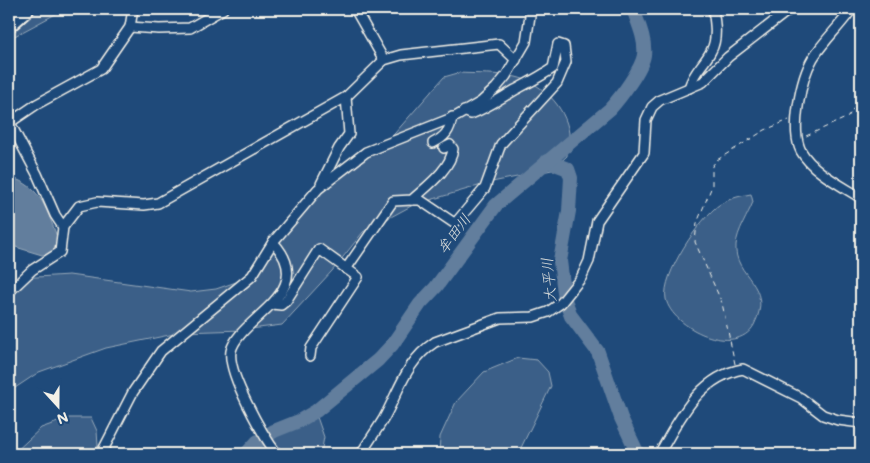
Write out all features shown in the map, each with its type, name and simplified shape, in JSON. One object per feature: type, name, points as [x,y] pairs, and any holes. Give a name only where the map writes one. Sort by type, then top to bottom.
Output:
[{"type":"highway","points":[[9,24],[26,9]]},
{"type":"street","points":[[63,227],[54,215],[37,174],[9,122],[37,104],[85,80],[101,69],[130,27],[133,9]]},
{"type":"street","points":[[130,27],[159,29],[190,28],[223,9]]},
{"type":"street","points":[[355,9],[384,60]]},
{"type":"street","points":[[318,189],[366,152],[464,112],[481,102],[496,88],[526,42],[531,9]]},
{"type":"street","points":[[689,88],[692,76],[712,50],[715,32],[713,9]]},
{"type":"street","points":[[361,454],[384,418],[413,361],[425,348],[435,342],[500,318],[533,317],[548,312],[561,303],[581,278],[589,261],[597,221],[634,171],[644,154],[646,120],[652,107],[660,100],[703,82],[728,58],[790,9]]},
{"type":"street","points":[[850,9],[849,13],[812,59],[800,98],[796,139],[802,152],[817,169],[861,198]]},
{"type":"street","points":[[9,292],[32,270],[60,252],[63,227],[79,206],[97,202],[144,205],[158,203],[346,97],[384,60],[401,55],[499,44],[516,60]]},
{"type":"street","points":[[346,269],[393,200],[420,200],[454,223],[458,220],[485,188],[501,144],[557,83],[566,62],[564,46],[558,44],[552,68],[539,78],[479,111],[471,114],[464,112]]},
{"type":"street","points":[[101,454],[133,392],[161,351],[252,276],[274,242],[318,189],[339,148],[349,134],[346,97]]},
{"type":"street","points":[[433,144],[446,135],[450,128],[452,117]]},
{"type":"street","points":[[412,200],[452,157],[453,149],[450,145],[444,148]]},
{"type":"street","points":[[274,242],[281,250],[286,264],[286,279],[281,293],[238,338],[232,350],[230,364],[236,380],[276,454]]},
{"type":"street","points":[[272,304],[281,304],[286,301],[319,249],[358,277],[311,348],[310,356]]},
{"type":"street","points":[[9,281],[23,279]]},
{"type":"street","points":[[659,454],[694,396],[711,382],[735,371],[743,370],[753,374],[801,398],[823,415],[838,420],[861,423]]},
{"type":"path","points":[[796,139],[848,117],[853,109],[861,105]]},
{"type":"path","points":[[735,371],[722,303],[695,242],[697,223],[712,186],[712,166],[717,160],[765,130],[797,116]]},
{"type":"shaded area","points":[[9,9],[65,9],[9,39]]},
{"type":"shaded area","points":[[458,73],[516,77],[535,84],[543,90],[557,105],[567,123],[569,133],[567,156],[552,170],[492,182],[413,205],[363,232],[332,271],[282,325],[243,330],[184,332],[106,348],[39,372],[9,392],[9,286],[21,278],[69,275],[191,292],[216,289],[242,280],[262,265],[308,195],[388,141],[444,77]]},
{"type":"shaded area","points":[[9,177],[20,181],[37,194],[47,211],[59,242],[59,249],[51,255],[42,255],[9,245]]},
{"type":"shaded area","points":[[751,194],[753,202],[740,229],[736,245],[740,265],[757,290],[760,300],[759,311],[754,325],[745,335],[734,339],[720,339],[692,329],[680,320],[671,310],[666,299],[666,289],[669,276],[676,262],[702,222],[719,205]]},
{"type":"shaded area","points":[[518,358],[537,360],[548,372],[551,386],[518,454],[439,454],[440,437],[456,402],[484,372]]},
{"type":"shaded area","points":[[307,417],[317,417],[324,437],[321,454],[247,454],[266,433]]},
{"type":"shaded area","points":[[69,418],[91,418],[97,431],[98,446],[89,454],[13,454],[41,428]]},
{"type":"waterway","name":"牟田川","points":[[246,454],[257,442],[274,431],[299,421],[316,411],[378,360],[392,345],[420,304],[436,287],[496,205],[610,109],[625,91],[644,55],[643,38],[633,9]]},
{"type":"waterway","name":"大平川","points":[[547,161],[568,169],[571,178],[569,211],[560,261],[565,300],[571,316],[598,352],[621,418],[638,454]]}]
